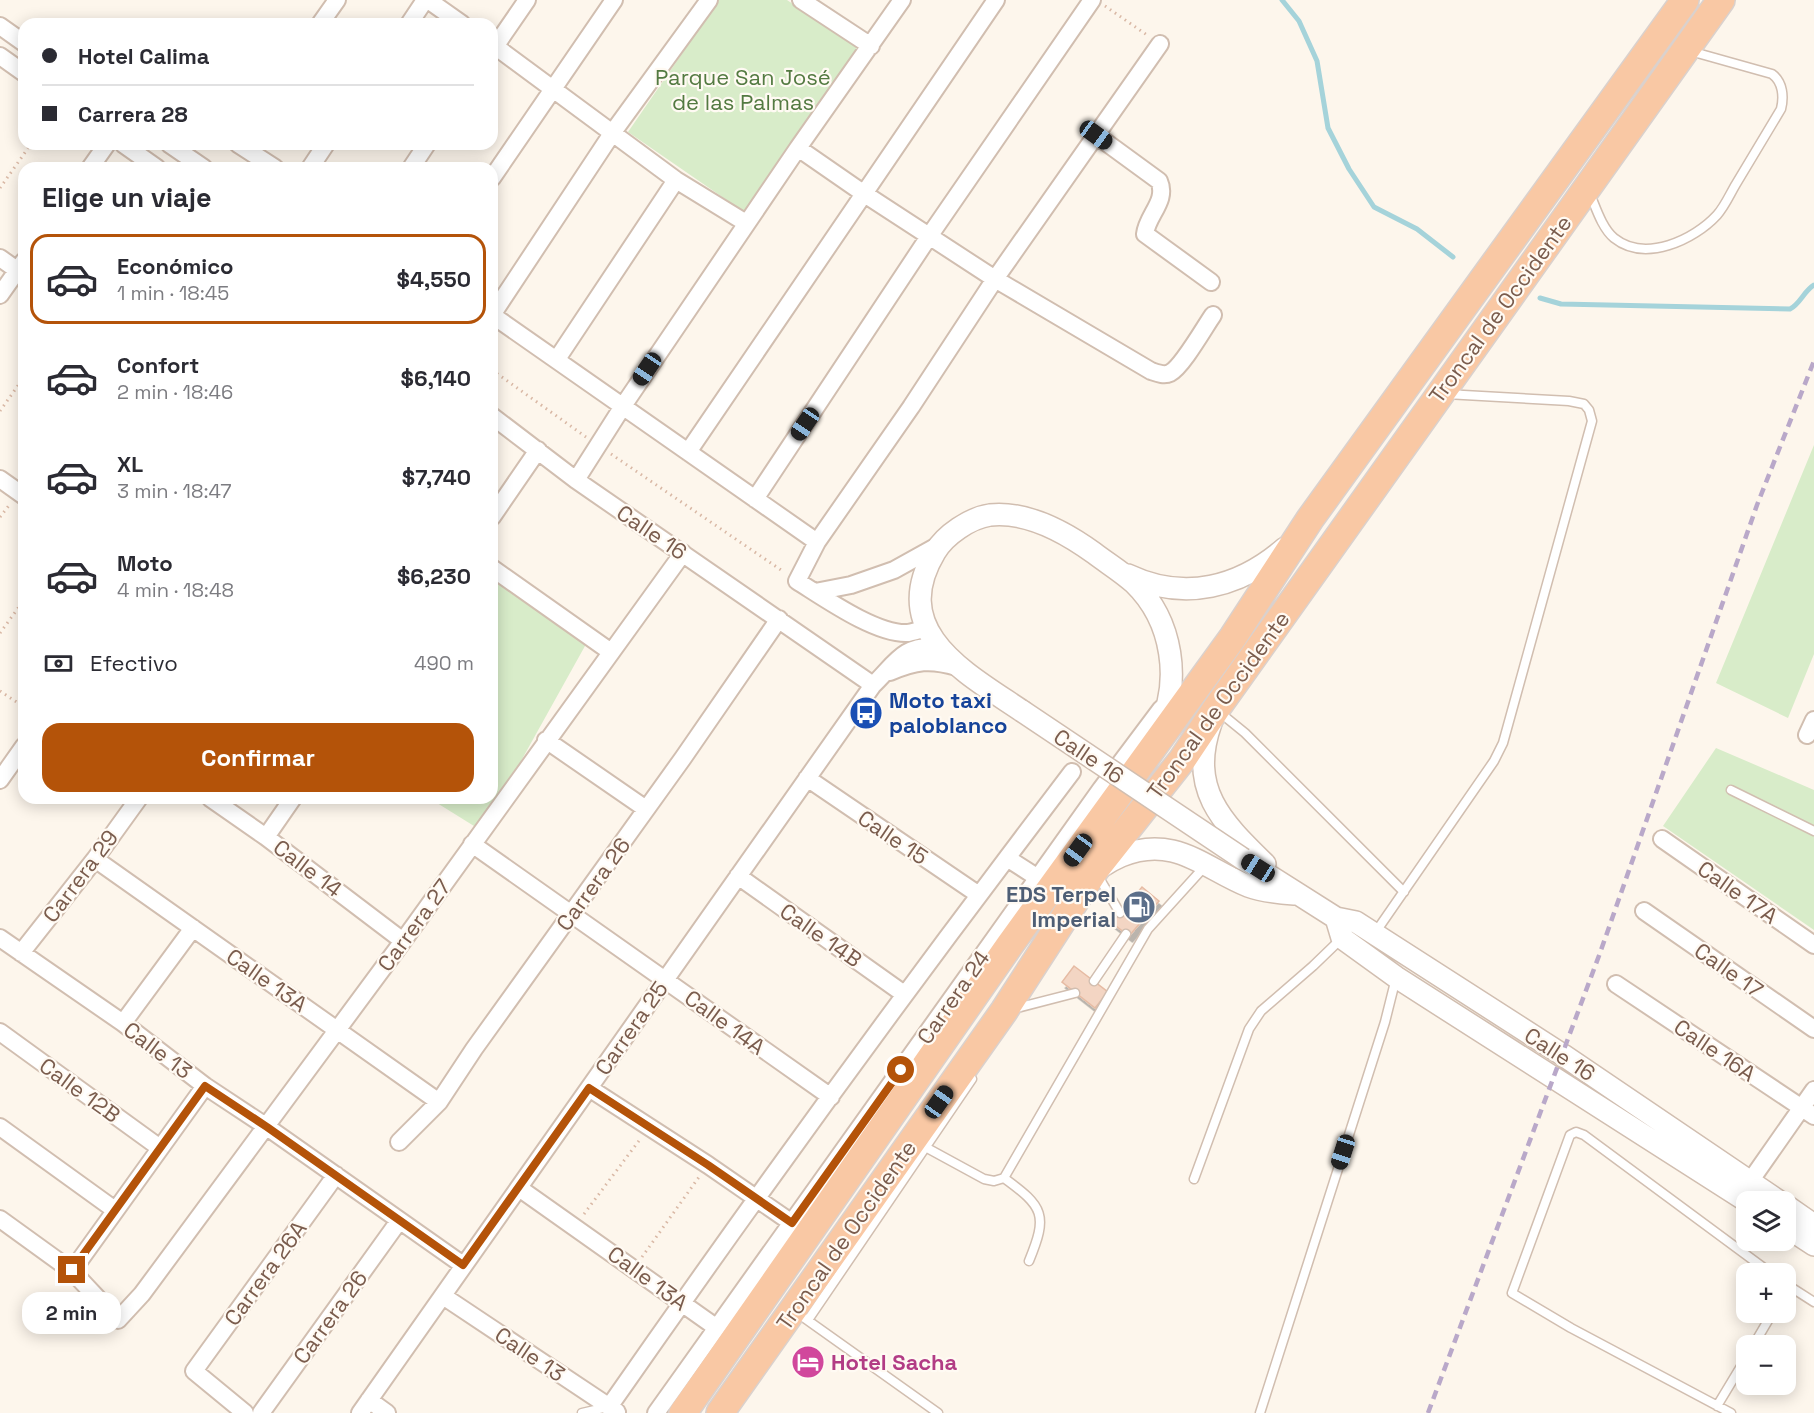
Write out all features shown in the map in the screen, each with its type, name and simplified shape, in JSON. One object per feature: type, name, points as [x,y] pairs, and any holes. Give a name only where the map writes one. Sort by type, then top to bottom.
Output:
[{"type":"highway","name":"Troncal de Occidente","points":[[683,1413],[1009,946],[1233,637],[1310,519],[1684,0]]},
{"type":"highway","name":"Troncal de Occidente","points":[[731,1402],[801,1315],[919,1143],[1014,1011],[1095,870],[1182,760],[1721,0]]},
{"type":"street","points":[[324,18],[337,0]]},
{"type":"street","points":[[414,18],[426,0],[453,18]]},
{"type":"street","points":[[498,40],[527,0]]},
{"type":"street","points":[[498,169],[614,0]]},
{"type":"street","points":[[498,306],[613,132],[709,0]]},
{"type":"street","points":[[576,480],[622,406],[746,223],[902,0]]},
{"type":"street","points":[[688,452],[996,0]]},
{"type":"street","points":[[755,499],[930,235],[1094,0]]},
{"type":"street","points":[[804,1],[871,46]]},
{"type":"street","points":[[0,26],[18,39]]},
{"type":"street","points":[[926,628],[907,633],[894,632],[876,626],[797,581],[817,542],[912,407],[995,279],[1160,44]]},
{"type":"street","points":[[498,51],[676,180],[746,223]]},
{"type":"street","points":[[0,56],[18,69]]},
{"type":"street","points":[[1096,135],[1159,181],[1162,188],[1161,197],[1146,227],[1145,234],[1148,238],[1211,282]]},
{"type":"street","points":[[798,148],[995,279],[1151,371],[1162,375],[1169,374],[1178,366],[1213,315]]},
{"type":"street","points":[[132,150],[148,162]]},
{"type":"street","points":[[178,150],[195,162]]},
{"type":"street","points":[[247,150],[266,162]]},
{"type":"street","points":[[557,359],[676,180]]},
{"type":"street","points":[[0,258],[18,267]]},
{"type":"street","points":[[0,295],[18,274]]},
{"type":"street","points":[[498,319],[817,542]]},
{"type":"street","name":"Calle 16","points":[[498,421],[576,480],[779,619],[878,680]]},
{"type":"street","points":[[498,508],[538,450]]},
{"type":"street","points":[[0,479],[18,492]]},
{"type":"street","points":[[815,592],[850,585],[894,570],[939,544],[959,527],[989,515],[1018,516],[1075,539],[1134,583],[1158,617],[1166,637],[1172,678],[1169,699],[1163,720],[1147,755]]},
{"type":"street","points":[[1117,570],[1138,580],[1183,589],[1206,588],[1228,583],[1250,574],[1269,562],[1287,547],[1310,519]]},
{"type":"street","name":"Calle 16","points":[[939,544],[924,570],[920,603],[926,628],[937,647],[957,667],[1243,859],[1294,890],[1396,978],[1743,1191]]},
{"type":"street","name":"Carrera 27","points":[[72,1270],[118,1320],[142,1294],[338,1030],[683,553]]},
{"type":"street","points":[[498,572],[611,652]]},
{"type":"street","name":"Carrera 26","points":[[399,1142],[439,1102],[474,1049],[779,619]]},
{"type":"street","name":"Carrera 25","points":[[364,1407],[878,680],[898,658],[910,650],[923,646],[937,647]]},
{"type":"street","points":[[878,680],[920,661],[937,661],[957,667]]},
{"type":"street","name":"Carrera 24","points":[[656,1413],[1038,878],[1169,699]]},
{"type":"street","points":[[1216,709],[1206,737],[1204,760],[1204,776],[1210,796],[1226,824],[1294,890]]},
{"type":"street","points":[[546,740],[646,809]]},
{"type":"street","points":[[0,780],[18,754]]},
{"type":"street","points":[[613,1410],[682,1303],[756,1198],[904,994],[1072,772]]},
{"type":"street","name":"Calle 15","points":[[807,778],[979,895]]},
{"type":"street","name":"Carrera 29","points":[[21,953],[95,859],[135,804]]},
{"type":"street","name":"Calle 14","points":[[219,804],[403,940]]},
{"type":"street","points":[[266,837],[289,804]]},
{"type":"street","name":"Calle 17A","points":[[1662,839],[1814,945]]},
{"type":"street","name":"Calle 14A","points":[[472,844],[831,1097]]},
{"type":"street","points":[[1095,870],[1122,856],[1157,849],[1179,852],[1208,864],[1249,886],[1280,893],[1294,890]]},
{"type":"street","points":[[1007,858],[1038,878]]},
{"type":"street","name":"Calle 13A","points":[[95,859],[439,1102]]},
{"type":"street","name":"Calle 14B","points":[[738,876],[904,994]]},
{"type":"street","name":"Calle 17","points":[[1644,911],[1814,1029]]},
{"type":"street","name":"Calle 16","points":[[1339,928],[1356,922],[1563,1055],[1743,1191]]},
{"type":"street","points":[[123,1023],[193,928]]},
{"type":"street","name":"Calle 13","points":[[0,938],[123,1023],[205,1086],[463,1265]]},
{"type":"street","name":"Calle 16A","points":[[1616,984],[1808,1112]]},
{"type":"street","name":"Calle 12B","points":[[0,1032],[160,1148]]},
{"type":"street","points":[[0,1219],[72,1270],[205,1086]]},
{"type":"street","points":[[589,1088],[792,1223]]},
{"type":"street","points":[[1748,1191],[1808,1112],[1814,1090]]},
{"type":"street","points":[[0,1127],[115,1210]]},
{"type":"street","name":"Carrera 26A","points":[[245,1413],[194,1371],[336,1175]]},
{"type":"street","name":"Calle 13A","points":[[519,1188],[717,1328]]},
{"type":"street","points":[[1796,1213],[1814,1225]]},
{"type":"street","name":"Carrera 26","points":[[261,1413],[399,1221]]},
{"type":"street","points":[[1796,1233],[1814,1245]]},
{"type":"street","name":"Calle 13","points":[[443,1296],[613,1410]]},
{"type":"street","points":[[364,1407],[387,1413]]},
{"type":"lane","points":[[1587,188],[1606,229],[1614,238],[1629,246],[1652,248],[1681,241],[1718,214],[1781,109],[1783,101],[1781,87],[1777,78],[1772,74],[1686,50]]},
{"type":"lane","points":[[1374,934],[1494,761],[1503,743],[1592,421],[1590,410],[1584,404],[1569,401],[1440,394]]},
{"type":"lane","points":[[1216,709],[1245,733],[1404,892]]},
{"type":"lane","points":[[1731,790],[1814,831]]},
{"type":"lane","points":[[977,1072],[919,1143],[984,1179],[994,1181],[1004,1178],[1148,929],[1208,864]]},
{"type":"lane","points":[[1095,870],[1120,913]]},
{"type":"lane","points":[[1139,924],[1148,929]]},
{"type":"lane","points":[[1194,1179],[1249,1029],[1261,1011],[1313,966],[1339,928]]},
{"type":"lane","points":[[1094,981],[1126,934]]},
{"type":"lane","points":[[1260,1413],[1385,1022],[1396,978]]},
{"type":"lane","points":[[1014,1011],[1075,993]]},
{"type":"lane","points":[[1731,1413],[1570,1328],[1512,1293],[1570,1135],[1576,1132],[1584,1135],[1757,1263]]},
{"type":"lane","points":[[1004,1178],[1027,1195],[1038,1207],[1041,1221],[1039,1238],[1029,1261]]},
{"type":"lane","points":[[1796,1292],[1814,1302]]},
{"type":"lane","points":[[801,1315],[938,1413]]},
{"type":"lane","points":[[1717,1406],[1736,1375]]},
{"type":"lane","points":[[582,1413],[613,1410]]},
{"type":"path","points":[[1094,0],[1160,44]]},
{"type":"path","points":[[0,188],[18,162]]},
{"type":"path","points":[[498,374],[797,581]]},
{"type":"path","points":[[0,411],[18,386]]},
{"type":"path","points":[[0,633],[18,608]]},
{"type":"path","points":[[0,691],[18,702]]},
{"type":"path","points":[[575,1226],[650,1127]]},
{"type":"path","points":[[634,1268],[708,1165]]},
{"type":"green space","name":"Parque San José de las Palmas","points":[[719,0],[787,0],[857,48],[744,212],[628,132]]},
{"type":"green space","points":[[1814,445],[1814,654],[1788,718],[1716,683]]},
{"type":"green space","points":[[498,572],[590,637],[498,802]]},
{"type":"green space","points":[[1716,748],[1814,790],[1814,930],[1663,826]]},
{"type":"green space","points":[[439,804],[497,804],[482,831]]},
{"type":"building","name":"EDS Terpel Imperial","points":[[1142,887],[1159,901],[1129,936],[1112,923]]},
{"type":"building","name":"EDS Terpel Imperial","points":[[1074,966],[1108,992],[1095,1008],[1062,982]]},
{"type":"waterway","points":[[1282,0],[1299,21],[1317,61],[1328,128],[1349,169],[1374,207],[1417,229],[1453,257]]},
{"type":"waterway","points":[[1540,298],[1561,304],[1790,309],[1814,285]]},
{"type":"railway","points":[[1428,1413],[1600,953],[1757,505],[1814,361]]},
{"type":"place","name":"Moto taxi paloblanco","points":[[866,713]]},
{"type":"place","name":"EDS Terpel Imperial","points":[[1139,907]]},
{"type":"place","name":"Hotel Sacha","points":[[808,1362]]},
{"type":"route","points":[[72,1270],[205,1086],[463,1265],[589,1088],[792,1223],[901,1070]]}]
